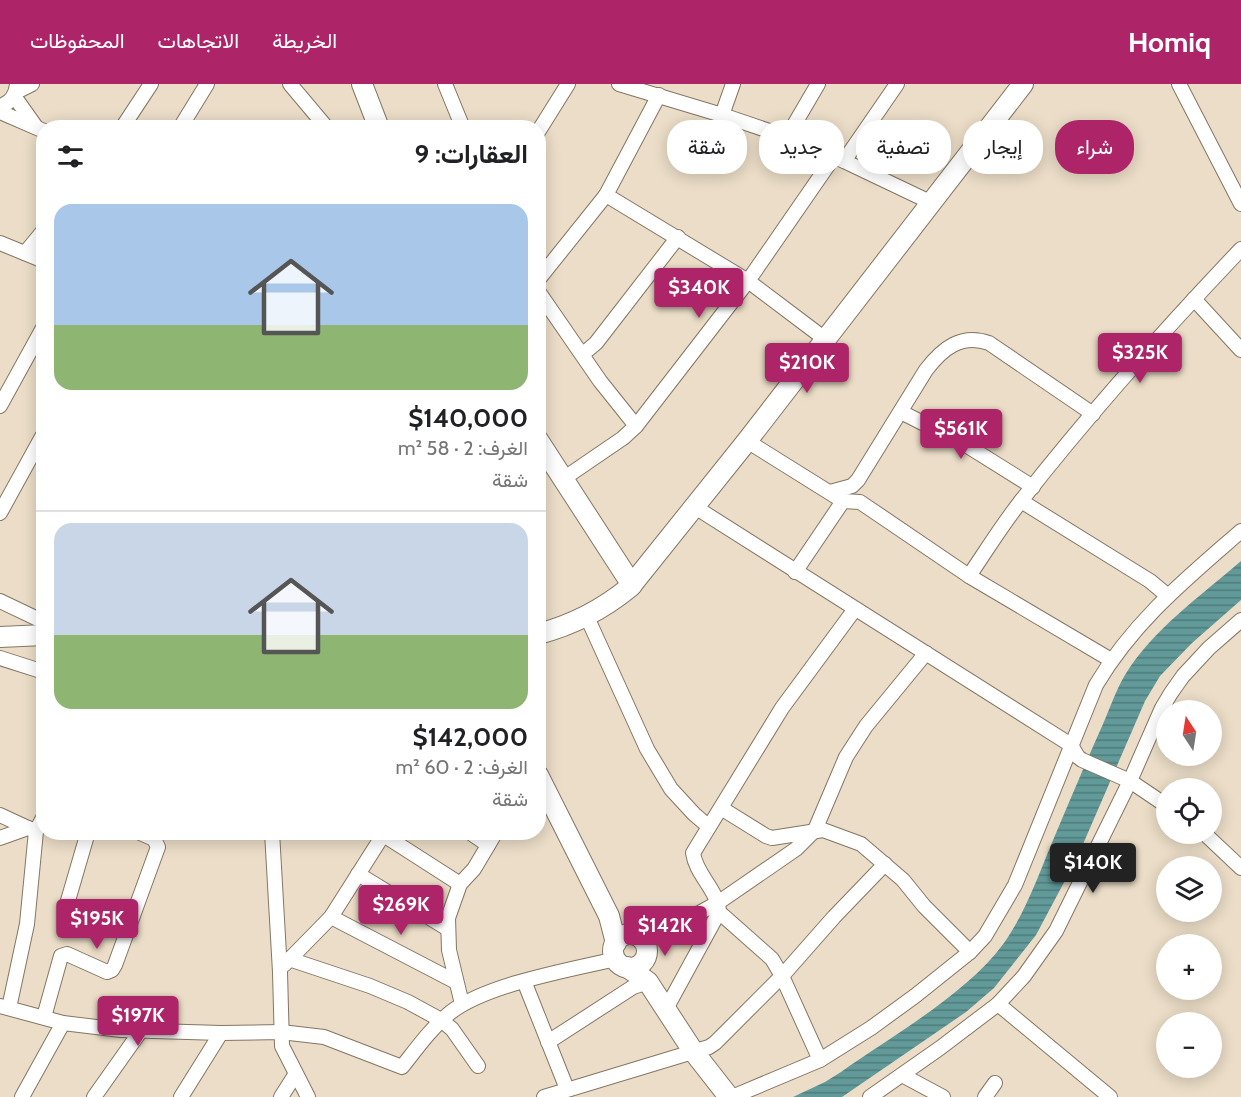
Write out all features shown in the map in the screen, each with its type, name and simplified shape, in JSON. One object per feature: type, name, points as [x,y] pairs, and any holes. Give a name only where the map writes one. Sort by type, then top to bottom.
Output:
[{"type":"main road","points":[[362,84],[376,120]]},
{"type":"main road","points":[[546,631],[586,617],[609,604],[632,585],[747,441],[1023,84]]},
{"type":"main road","points":[[546,453],[632,585]]},
{"type":"main road","points":[[0,638],[36,636]]},
{"type":"main road","points":[[546,790],[609,916],[648,982],[693,1051],[730,1097]]},
{"type":"street","points":[[0,106],[9,102],[16,91],[32,84]]},
{"type":"street","points":[[127,120],[151,84]]},
{"type":"street","points":[[185,120],[207,84]]},
{"type":"street","points":[[291,84],[320,120]]},
{"type":"street","points":[[445,84],[460,120]]},
{"type":"street","points":[[546,120],[568,84]]},
{"type":"street","points":[[619,84],[759,128]]},
{"type":"street","points":[[722,115],[733,84]]},
{"type":"street","points":[[797,120],[818,84]]},
{"type":"street","points":[[844,152],[897,84]]},
{"type":"street","points":[[1179,84],[1241,204]]},
{"type":"street","points":[[16,91],[36,124]]},
{"type":"street","points":[[546,270],[606,195],[659,95]]},
{"type":"street","points":[[0,112],[36,128]]},
{"type":"street","points":[[844,163],[930,202]]},
{"type":"street","points":[[563,479],[623,438],[636,426],[828,174]]},
{"type":"street","points":[[606,195],[748,281],[825,339]]},
{"type":"street","points":[[583,354],[596,343],[678,237]]},
{"type":"street","points":[[25,253],[36,240]]},
{"type":"street","points":[[0,243],[36,258]]},
{"type":"street","points":[[969,576],[1021,501],[1093,414],[1241,249]]},
{"type":"street","points":[[1194,299],[1241,350]]},
{"type":"street","points":[[546,302],[600,381],[636,426]]},
{"type":"street","points":[[830,492],[852,486],[858,480],[935,358],[961,340],[973,339],[989,344],[1093,414]]},
{"type":"street","points":[[0,406],[36,341]]},
{"type":"street","points":[[901,412],[966,445],[1033,487]]},
{"type":"street","points":[[747,441],[843,501],[860,502],[969,576],[1111,660]]},
{"type":"street","points":[[0,513],[36,448]]},
{"type":"street","points":[[795,572],[843,501]]},
{"type":"street","points":[[1021,501],[1150,580],[1168,596]]},
{"type":"street","points":[[695,507],[1071,745],[1082,760],[1130,781],[1156,799]]},
{"type":"street","points":[[730,1097],[820,1059],[871,1028],[970,952],[990,928],[1015,885],[1096,685],[1111,660],[1142,621],[1241,531]]},
{"type":"street","points":[[0,601],[36,618]]},
{"type":"street","points":[[820,1059],[772,959],[719,907],[694,862],[693,853],[782,708],[855,609]]},
{"type":"street","points":[[586,617],[647,749],[671,789],[708,826]]},
{"type":"street","points":[[870,1097],[998,1004],[1024,976],[1056,931],[1171,693],[1209,648],[1241,620]]},
{"type":"street","points":[[32,830],[27,924],[5,1007],[63,1023],[140,1032],[281,1032],[324,1037],[402,1066],[441,1020],[462,1004],[524,981],[630,951],[719,907],[796,849],[815,830],[855,742],[926,652]]},
{"type":"street","points":[[0,658],[36,669]]},
{"type":"street","points":[[721,808],[765,836],[772,838],[823,830],[856,841],[903,880],[924,906],[970,952]]},
{"type":"street","points":[[0,815],[32,830]]},
{"type":"street","points":[[0,838],[32,830],[36,825]]},
{"type":"street","points":[[67,904],[86,840]]},
{"type":"street","points":[[44,1017],[60,956],[67,954],[107,972],[112,970],[158,847],[155,840]]},
{"type":"street","points":[[272,840],[282,1046],[308,1097]]},
{"type":"street","points":[[280,972],[289,959],[331,917],[378,840]]},
{"type":"street","points":[[393,840],[460,884]]},
{"type":"street","points":[[481,840],[488,845]]},
{"type":"street","points":[[462,1004],[448,950],[451,905],[460,884],[474,869],[491,840]]},
{"type":"street","points":[[1216,844],[1241,868]]},
{"type":"street","points":[[544,1097],[709,1047],[722,1037],[782,976],[834,916],[885,864]]},
{"type":"street","points":[[358,874],[448,929]]},
{"type":"street","points":[[666,1010],[719,907]]},
{"type":"street","points":[[331,917],[456,982]]},
{"type":"street","points":[[289,959],[370,986],[408,1002],[441,1020],[452,1029],[478,1066]]},
{"type":"street","points":[[524,981],[567,1089]]},
{"type":"street","points":[[548,1042],[633,987],[648,982]]},
{"type":"street","points":[[998,1004],[1110,1097]]},
{"type":"street","points":[[22,1097],[63,1023]]},
{"type":"street","points":[[94,1097],[140,1032]]},
{"type":"street","points":[[181,1097],[220,1033]]},
{"type":"street","points":[[281,1097],[295,1075]]},
{"type":"street","points":[[902,1075],[943,1097]]},
{"type":"street","points":[[985,1097],[995,1083]]},
{"type":"water","points":[[1241,561],[1241,600],[1192,643],[1160,676],[1145,701],[1077,858],[1036,935],[994,988],[966,1012],[842,1097],[793,1097],[825,1082],[928,1013],[989,962],[1011,932],[1036,883],[1125,675],[1136,658],[1163,628]]}]
